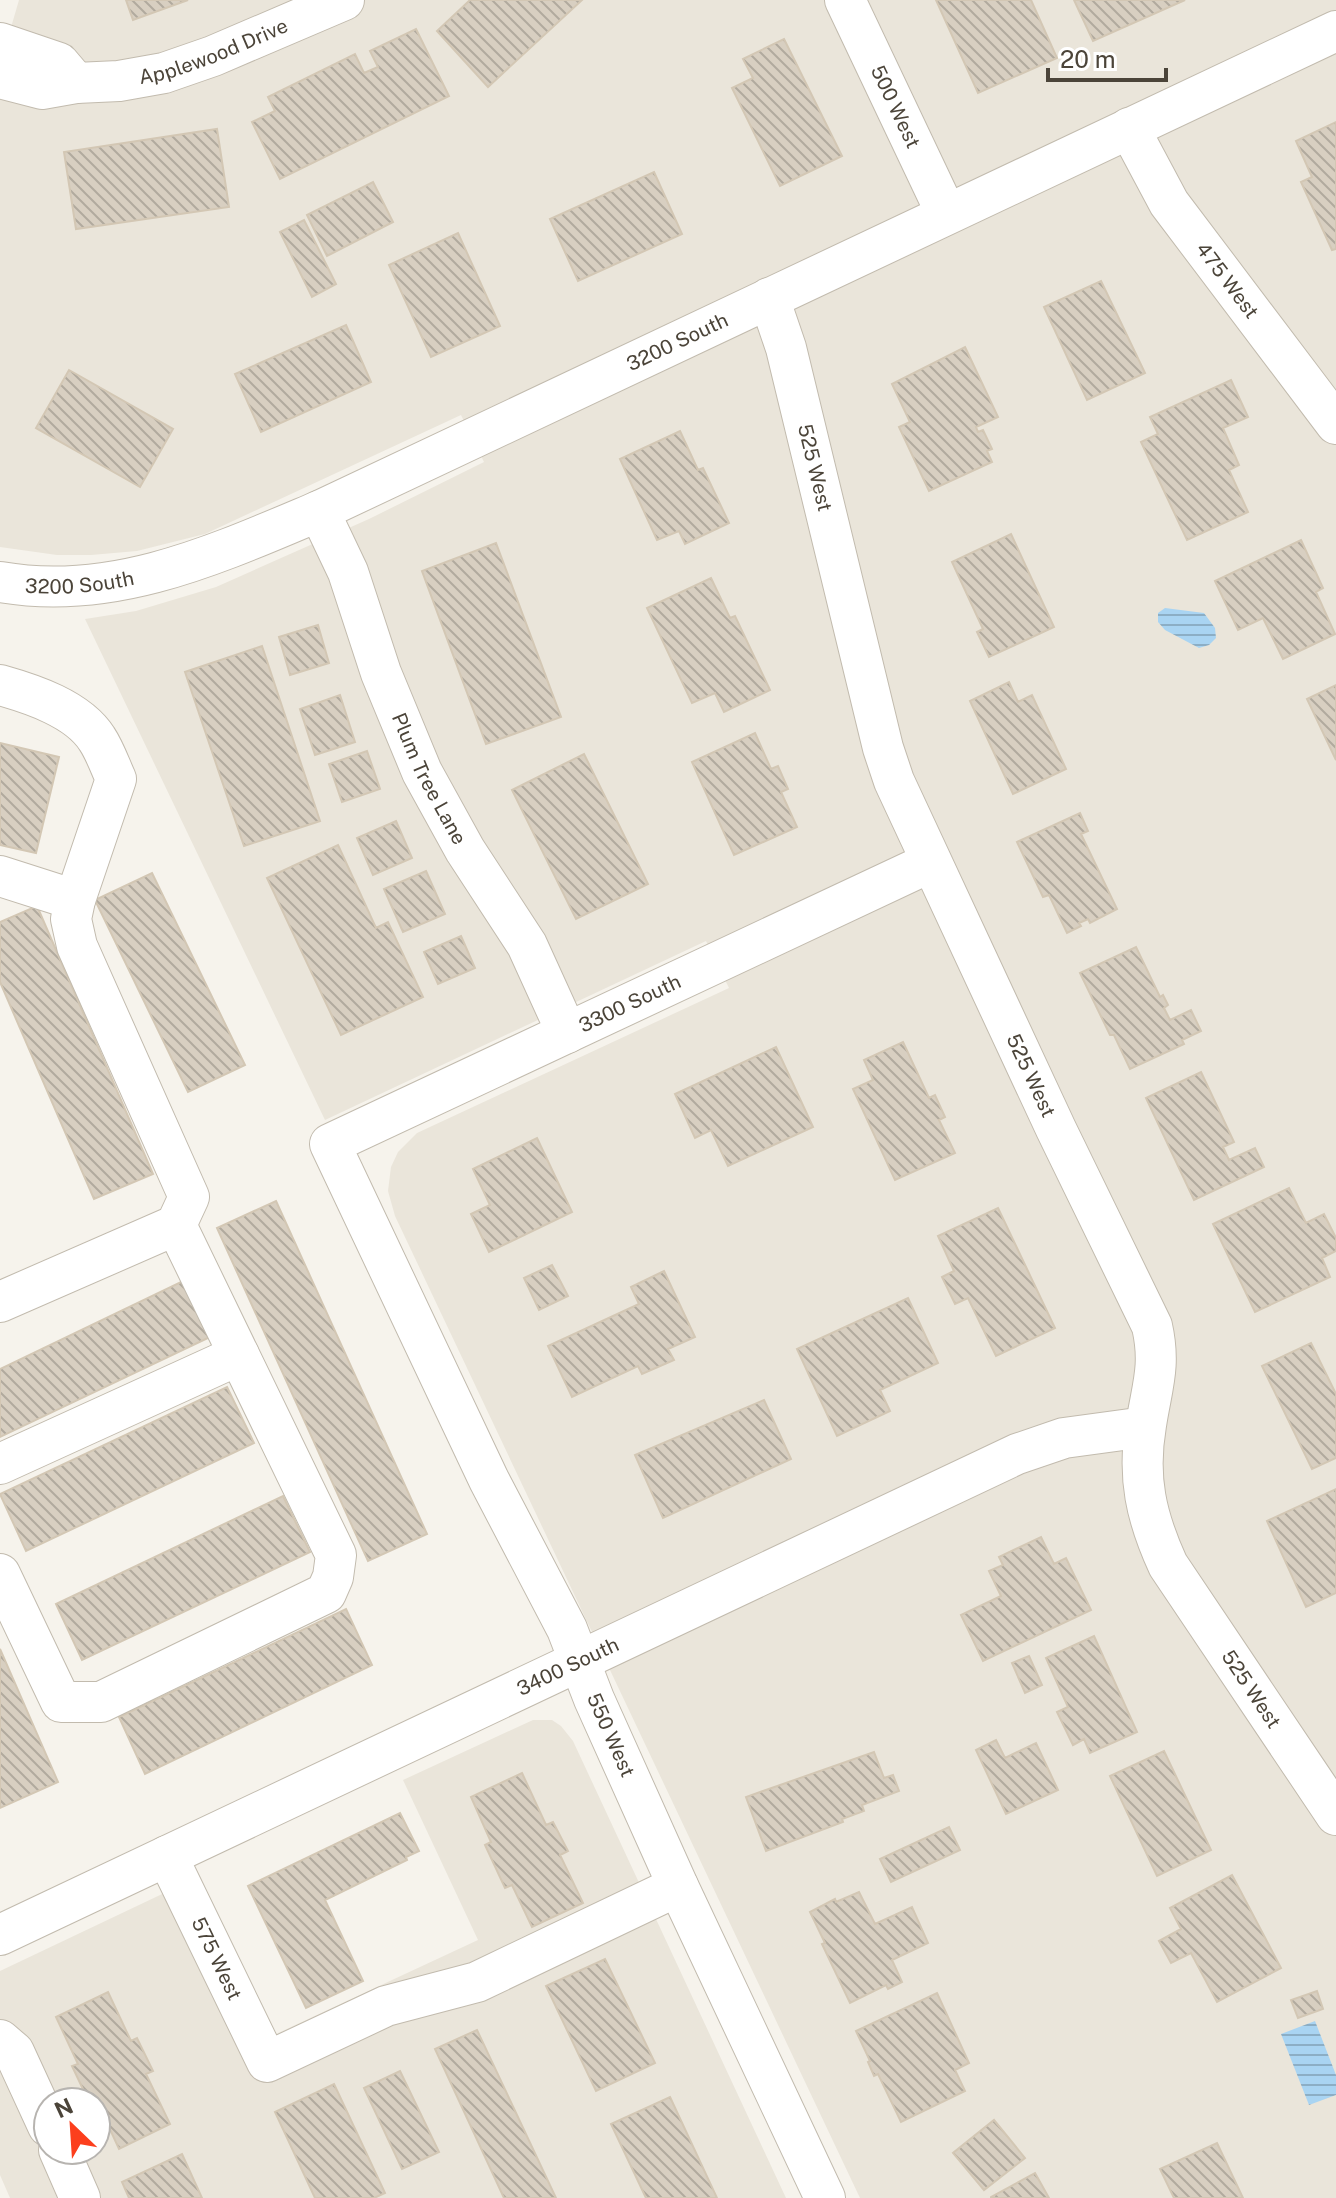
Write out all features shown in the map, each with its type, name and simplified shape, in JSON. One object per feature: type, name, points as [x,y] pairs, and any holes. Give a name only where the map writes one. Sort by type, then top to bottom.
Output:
[{"type":"street","name":"Applewood Drive","points":[[0,78],[42,89],[164,73],[213,56],[344,0]]},
{"type":"street","name":"500 West","points":[[845,0],[946,213]]},
{"type":"street","name":"3200 South","points":[[0,582],[58,586],[140,577],[219,554],[319,511],[1336,31]]},
{"type":"street","points":[[0,43],[59,63],[76,83]]},
{"type":"street","name":"475 West","points":[[1129,128],[1169,203],[1336,424]]},
{"type":"street","name":"525 West","points":[[769,298],[786,348],[883,748],[894,781],[1152,1326],[1158,1352],[1145,1427],[1143,1462],[1145,1496],[1152,1529],[1168,1565],[1336,1815]]},
{"type":"street","name":"Plum Tree Lane","points":[[319,511],[348,572],[381,673],[422,772],[465,850],[527,945],[567,1033]]},
{"type":"street","points":[[0,685],[33,695],[66,711],[97,737],[116,779],[71,919],[77,946],[189,1197],[176,1225],[0,1302]]},
{"type":"street","name":"3300 South","points":[[330,1144],[931,862]]},
{"type":"street","points":[[0,876],[75,900]]},
{"type":"street","name":"550 West","points":[[330,1144],[482,1467],[567,1629],[594,1699],[678,1886],[825,2198]]},
{"type":"street","points":[[0,1574],[61,1702],[77,1703],[101,1702],[326,1593],[333,1577],[336,1555],[176,1225]]},
{"type":"street","points":[[0,1464],[239,1355]]},
{"type":"street","name":"3400 South","points":[[0,1935],[1039,1445],[1064,1438],[1145,1427]]},
{"type":"street","name":"575 West","points":[[167,1856],[267,2062],[386,2006],[477,1982],[678,1886]]},
{"type":"street","points":[[0,2040],[14,2052],[32,2091]]},
{"type":"street","points":[[66,2166],[80,2198]]},
{"type":"shaded area","points":[[19,0],[1336,0],[1336,2198],[860,2198],[395,1216],[388,1191],[391,1167],[398,1152],[417,1133],[729,988],[706,941],[325,1120],[85,619],[136,611],[216,587],[369,519],[484,462],[461,415],[205,534],[137,551],[91,555],[57,555],[0,547],[0,65]]},
{"type":"shaded area","points":[[533,1720],[552,1720],[573,1741],[786,2198],[10,2198],[0,2175],[0,1971],[198,1877],[276,2034],[478,1940],[403,1780]]},
{"type":"water","points":[[1165,608],[1204,613],[1215,628],[1216,638],[1209,645],[1199,648],[1165,630],[1158,622],[1158,613]]},
{"type":"water","points":[[1315,2021],[1336,2075],[1336,2095],[1309,2105],[1281,2034]]},
{"type":"building","points":[[126,0],[188,0],[133,20]]},
{"type":"building","points":[[470,0],[582,0],[488,87],[437,31]]},
{"type":"building","points":[[936,0],[1031,0],[1057,58],[978,93]]},
{"type":"building","points":[[1074,0],[1185,0],[1093,41]]},
{"type":"building","points":[[416,29],[449,96],[280,179],[252,122],[275,111],[268,97],[355,54],[364,73],[378,67],[370,51]]},
{"type":"building","points":[[784,39],[842,156],[780,186],[732,88],[753,78],[743,59]]},
{"type":"building","points":[[1336,122],[1336,249],[1332,250],[1301,182],[1312,177],[1296,141]]},
{"type":"building","points":[[217,129],[229,207],[76,229],[64,152]]},
{"type":"building","points":[[654,172],[682,234],[578,281],[550,219]]},
{"type":"building","points":[[373,182],[393,222],[327,256],[307,215]]},
{"type":"building","points":[[304,220],[336,284],[312,297],[280,232]]},
{"type":"building","points":[[458,233],[500,326],[431,357],[389,265]]},
{"type":"building","points":[[1101,281],[1145,373],[1087,400],[1044,307]]},
{"type":"building","points":[[346,325],[371,382],[261,432],[235,374]]},
{"type":"building","points":[[965,347],[998,417],[976,427],[978,432],[983,430],[992,449],[987,451],[992,462],[929,491],[899,427],[910,422],[892,384]]},
{"type":"building","points":[[69,370],[173,429],[140,487],[36,428]]},
{"type":"building","points":[[1231,380],[1248,417],[1223,428],[1239,465],[1229,470],[1248,512],[1187,540],[1141,442],[1158,434],[1150,417]]},
{"type":"building","points":[[680,431],[698,470],[703,468],[729,523],[685,544],[679,531],[657,540],[620,459]]},
{"type":"building","points":[[1011,534],[1054,627],[989,657],[977,632],[983,629],[952,562]]},
{"type":"building","points":[[1301,540],[1323,588],[1316,592],[1335,634],[1283,659],[1263,618],[1238,630],[1215,581]]},
{"type":"building","points":[[496,543],[561,717],[486,744],[422,571]]},
{"type":"building","points":[[711,578],[730,618],[735,616],[770,690],[724,712],[715,693],[692,703],[647,608]]},
{"type":"building","points":[[318,625],[329,663],[290,675],[279,637]]},
{"type":"building","points":[[262,646],[320,821],[244,846],[185,672]]},
{"type":"building","points":[[1009,682],[1018,702],[1032,695],[1066,769],[1013,794],[970,701]]},
{"type":"building","points":[[1336,685],[1336,760],[1307,699]]},
{"type":"building","points":[[340,695],[355,742],[315,755],[300,709]]},
{"type":"building","points":[[755,733],[771,769],[778,766],[788,789],[781,792],[797,827],[734,855],[692,762]]},
{"type":"building","points":[[0,743],[59,757],[36,853],[0,845]]},
{"type":"building","points":[[367,751],[380,789],[342,802],[329,764]]},
{"type":"building","points":[[584,754],[648,884],[576,919],[512,790]]},
{"type":"building","points":[[1080,813],[1088,831],[1081,834],[1117,909],[1090,923],[1088,919],[1079,923],[1081,926],[1067,933],[1049,895],[1043,897],[1017,842]]},
{"type":"building","points":[[396,821],[412,858],[373,875],[357,838]]},
{"type":"building","points":[[338,845],[376,928],[388,922],[423,997],[341,1035],[267,878]]},
{"type":"building","points":[[426,871],[445,914],[403,932],[384,889]]},
{"type":"building","points":[[152,873],[245,1065],[188,1092],[95,900]]},
{"type":"building","points":[[37,906],[153,1174],[94,1199],[0,982],[0,922]]},
{"type":"building","points":[[461,936],[475,968],[438,984],[424,952]]},
{"type":"building","points":[[1136,947],[1160,997],[1163,995],[1168,1005],[1164,1008],[1170,1020],[1191,1010],[1201,1031],[1182,1040],[1184,1044],[1130,1069],[1080,973]]},
{"type":"building","points":[[903,1042],[929,1098],[935,1095],[945,1117],[939,1120],[955,1153],[895,1180],[853,1089],[873,1080],[864,1060]]},
{"type":"building","points":[[776,1047],[813,1127],[728,1166],[711,1130],[695,1138],[675,1094]]},
{"type":"building","points":[[1201,1072],[1234,1142],[1223,1147],[1229,1160],[1255,1148],[1264,1167],[1194,1200],[1146,1098]]},
{"type":"building","points":[[537,1138],[572,1212],[489,1252],[471,1214],[490,1205],[473,1169]]},
{"type":"building","points":[[1289,1188],[1306,1223],[1324,1214],[1336,1238],[1336,1251],[1322,1258],[1330,1277],[1255,1312],[1213,1224]]},
{"type":"building","points":[[276,1201],[427,1534],[368,1561],[217,1228]]},
{"type":"building","points":[[998,1208],[1055,1328],[996,1356],[968,1298],[955,1304],[942,1277],[954,1271],[938,1236]]},
{"type":"building","points":[[552,1265],[568,1296],[539,1310],[524,1278]]},
{"type":"building","points":[[664,1271],[695,1337],[668,1349],[674,1360],[642,1374],[638,1366],[572,1397],[548,1346],[639,1304],[631,1287]]},
{"type":"building","points":[[183,1281],[210,1337],[0,1437],[0,1369]]},
{"type":"building","points":[[908,1298],[938,1363],[880,1390],[890,1411],[837,1436],[797,1349]]},
{"type":"building","points":[[1311,1343],[1336,1394],[1336,1458],[1312,1469],[1262,1366]]},
{"type":"building","points":[[227,1387],[254,1443],[26,1551],[0,1494]]},
{"type":"building","points":[[764,1400],[791,1459],[663,1518],[635,1455]]},
{"type":"building","points":[[1336,1489],[1336,1593],[1306,1607],[1267,1521]]},
{"type":"building","points":[[283,1496],[310,1552],[82,1660],[56,1604]]},
{"type":"building","points":[[1041,1537],[1054,1564],[1066,1558],[1091,1610],[983,1661],[961,1615],[1001,1596],[989,1571],[1003,1565],[999,1557]]},
{"type":"building","points":[[346,1609],[372,1665],[145,1774],[119,1717]]},
{"type":"building","points":[[1094,1636],[1137,1732],[1090,1753],[1084,1739],[1073,1745],[1057,1712],[1068,1707],[1046,1658]]},
{"type":"building","points":[[0,1649],[58,1782],[0,1808]]},
{"type":"building","points":[[1029,1656],[1042,1685],[1025,1693],[1012,1663]]},
{"type":"building","points":[[996,1740],[1005,1758],[1036,1743],[1058,1790],[1006,1814],[976,1750]]},
{"type":"building","points":[[1164,1751],[1211,1850],[1157,1876],[1110,1776]]},
{"type":"building","points":[[874,1752],[884,1778],[893,1775],[899,1791],[862,1805],[864,1811],[842,1819],[843,1822],[766,1851],[746,1797]]},
{"type":"building","points":[[522,1773],[546,1825],[553,1822],[568,1851],[560,1855],[583,1903],[532,1927],[512,1885],[505,1888],[485,1845],[491,1842],[471,1797]]},
{"type":"building","points":[[400,1813],[419,1851],[406,1857],[407,1860],[325,1900],[363,1981],[306,2008],[248,1886]]},
{"type":"building","points":[[949,1827],[960,1850],[891,1882],[880,1859]]},
{"type":"building","points":[[1232,1875],[1281,1968],[1217,2002],[1191,1953],[1171,1963],[1159,1941],[1181,1929],[1170,1908]]},
{"type":"building","points":[[859,1892],[875,1924],[912,1907],[928,1943],[892,1960],[902,1982],[888,1989],[886,1985],[850,2003],[810,1912],[835,1899],[836,1902]]},
{"type":"building","points":[[605,1959],[655,2063],[596,2091],[546,1986]]},
{"type":"building","points":[[1317,1991],[1323,2009],[1298,2018],[1291,2000]]},
{"type":"building","points":[[108,1992],[131,2041],[137,2038],[153,2071],[146,2074],[170,2124],[119,2149],[112,2134],[112,2086],[81,2086],[72,2066],[78,2064],[56,2017]]},
{"type":"building","points":[[937,1993],[969,2063],[955,2070],[965,2091],[901,2122],[878,2074],[874,2076],[856,2031]]},
{"type":"building","points":[[477,2030],[556,2198],[504,2198],[435,2049]]},
{"type":"building","points":[[400,2071],[439,2152],[402,2169],[364,2088]]},
{"type":"building","points":[[334,2084],[385,2193],[374,2198],[315,2198],[275,2112]]},
{"type":"building","points":[[670,2097],[717,2198],[646,2198],[611,2124]]},
{"type":"building","points":[[994,2120],[1025,2158],[984,2190],[953,2153]]},
{"type":"building","points":[[1217,2143],[1243,2198],[1174,2198],[1160,2169]]},
{"type":"building","points":[[182,2154],[202,2198],[129,2198],[122,2182]]},
{"type":"building","points":[[1035,2173],[1049,2198],[991,2198],[991,2197]]}]
